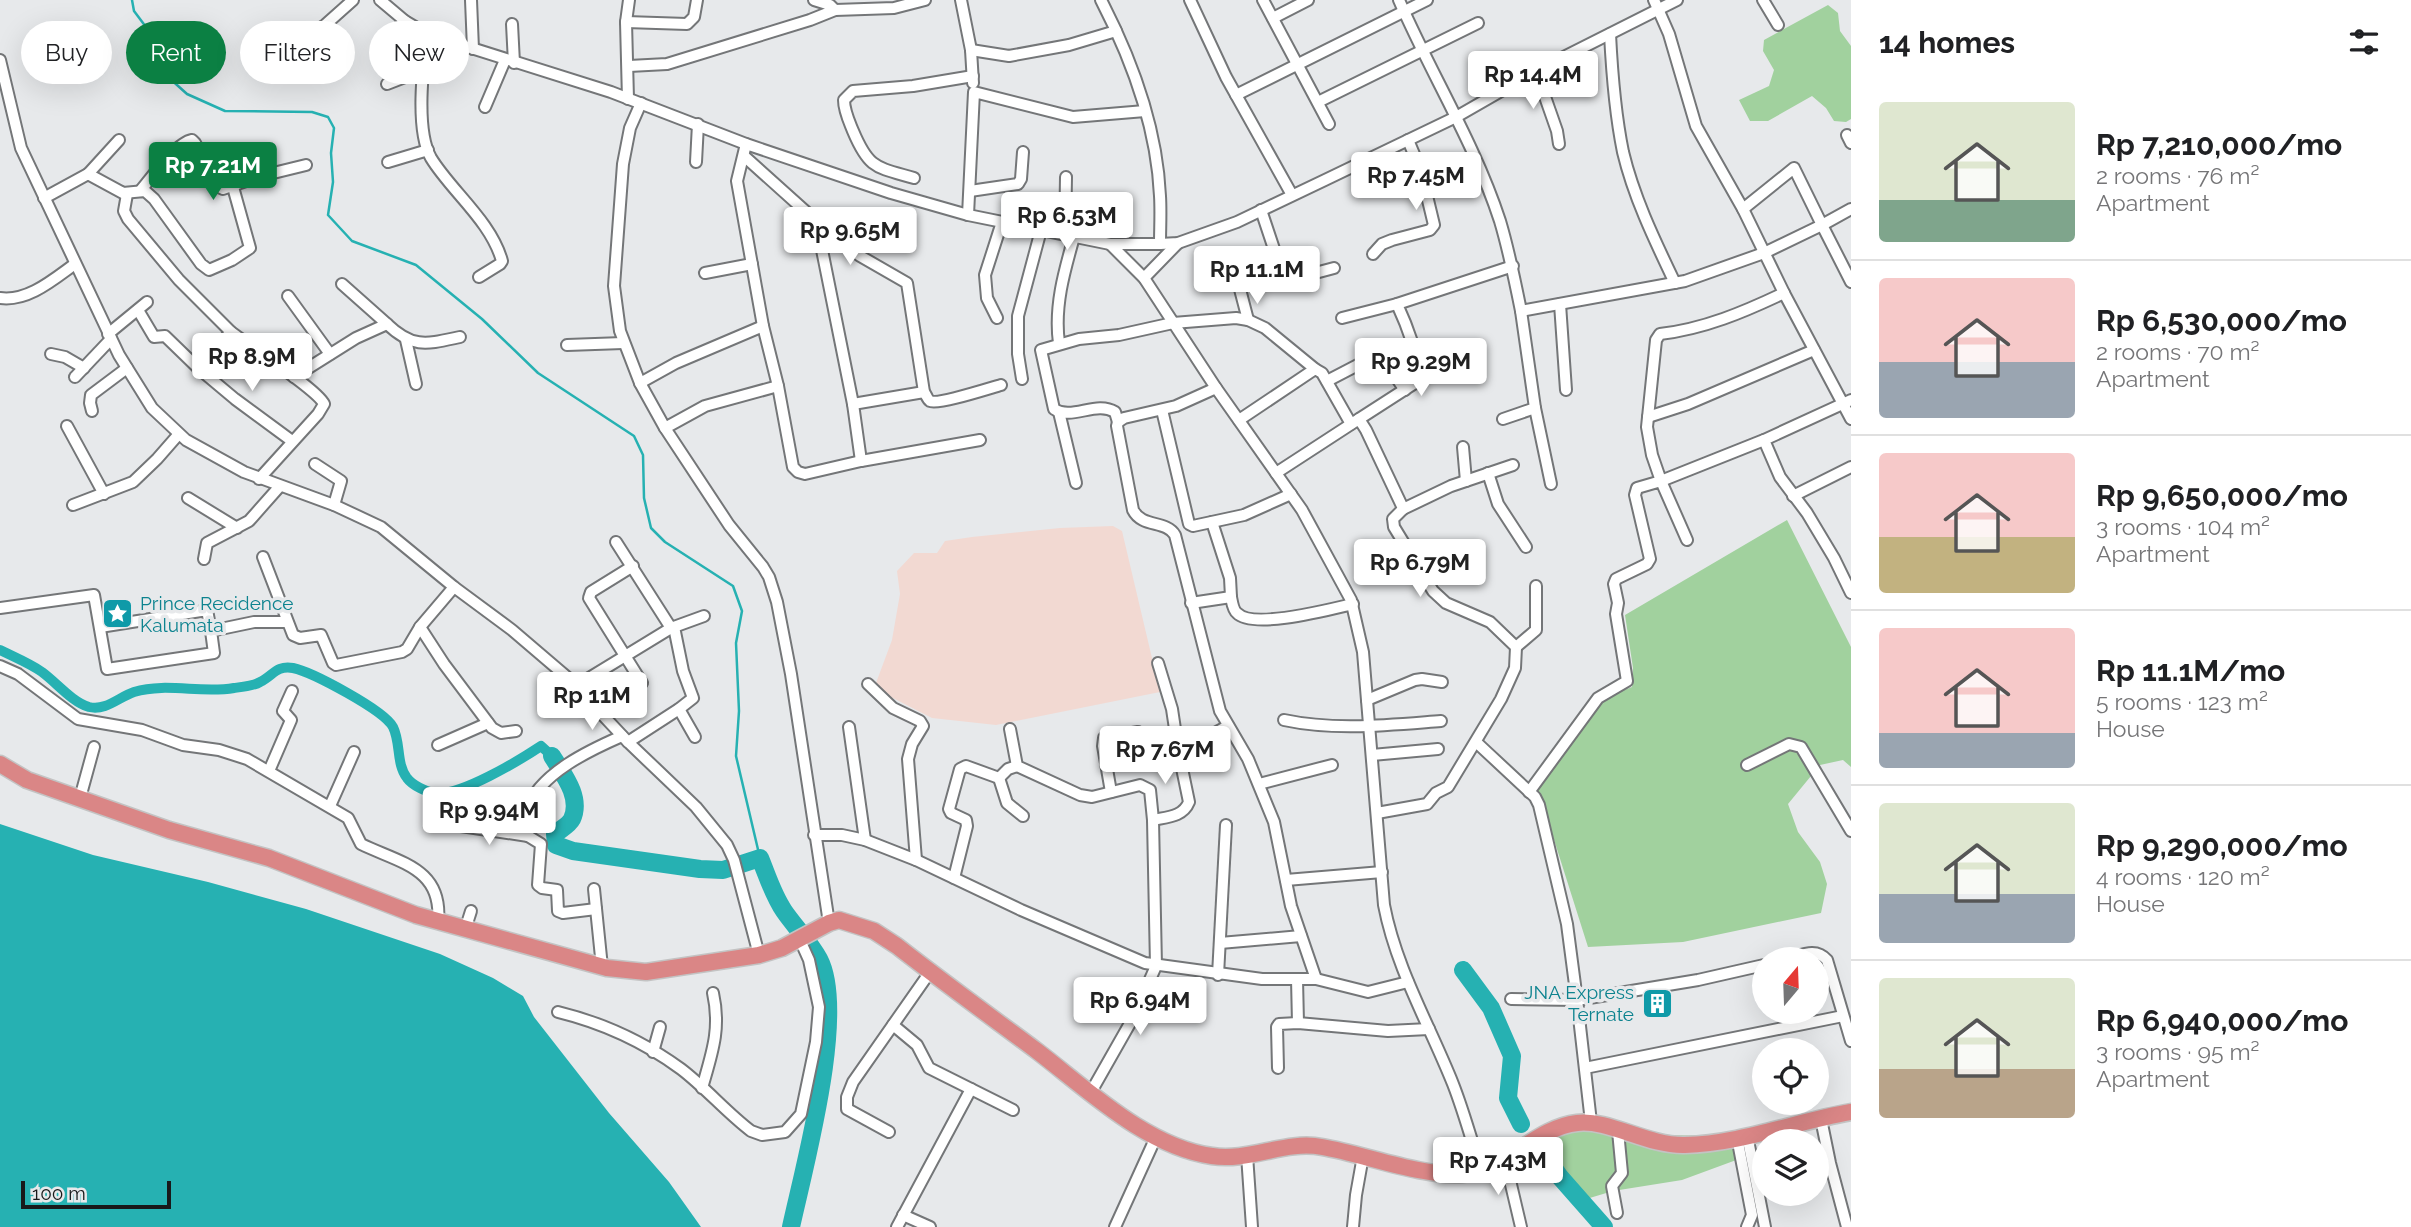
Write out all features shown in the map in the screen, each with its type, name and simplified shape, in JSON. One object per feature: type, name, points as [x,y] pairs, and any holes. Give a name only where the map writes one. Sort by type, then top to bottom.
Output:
[{"type":"highway","points":[[0,764],[27,780],[169,830],[270,858],[438,922],[602,967],[646,972],[759,956],[839,920],[874,931],[1156,1137],[1183,1149],[1214,1157],[1247,1155],[1298,1146],[1320,1146],[1435,1172],[1462,1174],[1480,1171],[1561,1126],[1591,1122],[1654,1143],[1686,1145],[1742,1136],[1851,1112]]},
{"type":"street","points":[[329,21],[353,0]]},
{"type":"street","points":[[380,0],[405,21]]},
{"type":"street","points":[[471,0],[473,49]]},
{"type":"street","points":[[628,99],[626,22],[629,0]]},
{"type":"street","points":[[626,22],[687,24],[694,16],[697,0]]},
{"type":"street","points":[[814,0],[830,5],[835,10]]},
{"type":"street","points":[[629,66],[667,64],[835,10],[894,8],[925,0]]},
{"type":"street","points":[[961,0],[971,50],[974,92],[968,215]]},
{"type":"street","points":[[1101,0],[1134,74],[1145,111],[1160,194],[1160,244]]},
{"type":"street","points":[[1190,0],[1236,94],[1292,195]]},
{"type":"street","points":[[1263,0],[1329,124]]},
{"type":"street","points":[[1273,18],[1308,0]]},
{"type":"street","points":[[1399,0],[1456,117],[1500,221],[1513,266],[1535,408],[1551,484]]},
{"type":"street","points":[[1236,94],[1427,0]]},
{"type":"street","points":[[469,48],[611,92],[746,144],[891,193],[968,215],[1111,244],[1160,244],[1178,243],[1261,210],[1456,117],[1507,86],[1610,34],[1656,5],[1677,0]]},
{"type":"street","points":[[1763,0],[1778,25]]},
{"type":"street","points":[[1656,5],[1669,34],[1696,126],[1743,209],[1814,350],[1847,402],[1851,419]]},
{"type":"street","points":[[1318,102],[1478,23]]},
{"type":"street","points":[[485,107],[509,62],[512,24]]},
{"type":"street","points":[[971,50],[1009,56],[1069,45],[1116,31]]},
{"type":"street","points":[[1610,34],[1613,91],[1624,154],[1644,215],[1675,283]]},
{"type":"street","points":[[0,60],[5,103],[21,148],[109,336],[152,408],[178,435],[208,453],[259,479],[334,505],[381,527],[512,630],[576,686],[719,832],[734,860],[759,956]]},
{"type":"street","points":[[1532,73],[1557,131],[1559,144]]},
{"type":"street","points":[[914,178],[873,164],[865,157],[848,118],[844,100],[853,91],[913,86],[973,76]]},
{"type":"street","points":[[423,84],[423,116],[428,150],[474,211],[501,256],[500,264],[479,277]]},
{"type":"street","points":[[974,92],[1073,117],[1145,111]]},
{"type":"street","points":[[558,1012],[601,1024],[683,1070],[744,1126],[762,1135],[785,1132],[802,1114],[816,1042],[818,1007],[809,960],[814,835],[791,674],[777,602],[769,577],[722,516],[665,428],[640,383],[623,343],[614,286],[615,249],[625,145],[641,103]]},
{"type":"street","points":[[696,162],[698,124]]},
{"type":"street","points":[[44,198],[88,174],[119,140]]},
{"type":"street","points":[[88,174],[127,194],[141,190],[183,142],[192,140],[219,187],[227,190],[261,176],[306,165]]},
{"type":"street","points":[[1373,254],[1382,244],[1430,230],[1434,226],[1421,171],[1408,140]]},
{"type":"street","points":[[746,144],[737,181],[763,326],[778,386],[793,467],[805,474],[980,439]]},
{"type":"street","points":[[387,162],[428,150]]},
{"type":"street","points":[[970,191],[1018,184],[1021,179],[1023,152]]},
{"type":"street","points":[[744,156],[860,256],[906,283],[924,391],[928,398],[935,401],[1001,385]]},
{"type":"street","points":[[1743,209],[1794,168],[1851,282]]},
{"type":"street","points":[[1059,344],[1056,326],[1070,236],[1066,177]]},
{"type":"street","points":[[141,190],[154,199],[187,246],[209,270],[250,248],[233,187]]},
{"type":"street","points":[[127,194],[124,211],[128,219],[179,280],[231,332],[319,395],[324,404],[259,479]]},
{"type":"street","points":[[1521,311],[1675,283],[1764,253],[1851,209]]},
{"type":"street","points":[[1261,210],[1284,279],[1334,268]]},
{"type":"street","points":[[816,220],[853,404],[861,461]]},
{"type":"street","points":[[997,318],[987,298],[985,275],[1002,222]]},
{"type":"street","points":[[1022,379],[1018,354],[1018,316],[1041,230]]},
{"type":"street","points":[[1144,278],[1178,243]]},
{"type":"street","points":[[1111,244],[1144,278],[1216,388],[1291,494],[1320,539],[1353,604],[1363,652],[1384,905],[1389,933],[1454,1087],[1480,1171]]},
{"type":"street","points":[[0,298],[18,298],[75,264]]},
{"type":"street","points":[[705,273],[752,264]]},
{"type":"street","points":[[1342,318],[1397,304],[1513,266]]},
{"type":"street","points":[[1235,270],[1248,320]]},
{"type":"street","points":[[342,284],[406,340],[433,343],[460,337]]},
{"type":"street","points":[[1687,540],[1652,455],[1647,417],[1656,340],[1660,334],[1689,330],[1730,318],[1784,293]]},
{"type":"street","points":[[288,296],[330,354]]},
{"type":"street","points":[[1276,473],[1418,382],[1420,376],[1405,322],[1397,304]]},
{"type":"street","points":[[1560,304],[1566,390]]},
{"type":"street","points":[[75,377],[109,336],[142,306],[153,337],[165,336],[235,399],[292,441]]},
{"type":"street","points":[[1316,979],[1286,880],[1274,822],[1248,759],[1228,726],[1217,700],[1175,536],[1172,530],[1142,520],[1133,510],[1115,412],[1104,408],[1059,412],[1052,407],[1040,353],[1043,348],[1079,339],[1119,335],[1173,323],[1236,318],[1248,320],[1265,328],[1322,373],[1355,422],[1366,430],[1403,509]]},
{"type":"street","points":[[294,377],[356,338],[387,324]]},
{"type":"street","points":[[640,383],[687,358],[763,326]]},
{"type":"street","points":[[198,368],[231,332]]},
{"type":"street","points":[[406,340],[416,384]]},
{"type":"street","points":[[567,345],[623,343]]},
{"type":"street","points":[[1647,417],[1688,404],[1814,350]]},
{"type":"street","points":[[51,354],[65,357],[84,368]]},
{"type":"street","points":[[1327,381],[1377,355],[1381,356],[1405,390]]},
{"type":"street","points":[[92,411],[91,395],[127,368]]},
{"type":"street","points":[[1239,421],[1315,369]]},
{"type":"street","points":[[665,428],[705,406],[778,386]]},
{"type":"street","points":[[1118,422],[1134,415],[1185,403],[1216,388]]},
{"type":"street","points":[[853,404],[924,391]]},
{"type":"street","points":[[1522,786],[1600,696],[1627,681],[1616,614],[1618,603],[1614,582],[1649,561],[1650,553],[1636,491],[1640,486],[1661,481],[1764,440],[1847,402]]},
{"type":"street","points":[[1503,419],[1535,408]]},
{"type":"street","points":[[1162,410],[1187,521],[1193,526],[1244,515],[1291,494]]},
{"type":"street","points":[[1059,412],[1076,483]]},
{"type":"street","points":[[67,426],[104,494]]},
{"type":"street","points":[[73,505],[133,482],[178,435]]},
{"type":"street","points":[[1764,440],[1780,477],[1847,573],[1851,593]]},
{"type":"street","points":[[1463,447],[1466,481]]},
{"type":"street","points":[[315,464],[341,481],[334,505]]},
{"type":"street","points":[[1513,465],[1466,481],[1403,509],[1393,519],[1394,527],[1433,591],[1446,603],[1490,622],[1516,647]]},
{"type":"street","points":[[1793,496],[1851,467]]},
{"type":"street","points":[[1488,473],[1498,504],[1526,547]]},
{"type":"street","points":[[204,559],[207,543],[237,528],[259,512],[280,486]]},
{"type":"street","points":[[188,498],[237,528]]},
{"type":"street","points":[[1212,522],[1230,578],[1231,597],[1236,613],[1260,619],[1297,617],[1353,604]]},
{"type":"street","points":[[528,836],[525,819],[528,807],[541,788],[559,770],[578,758],[625,739],[680,709],[690,702],[693,695],[683,671],[673,627],[616,542]]},
{"type":"street","points":[[263,557],[287,622],[296,638],[321,635],[332,663],[336,665],[407,649],[420,626],[454,587]]},
{"type":"street","points":[[633,566],[589,595],[624,657],[642,682]]},
{"type":"street","points":[[1377,813],[1427,804],[1436,793],[1448,787],[1501,699],[1515,668],[1516,647],[1536,630],[1536,586]]},
{"type":"street","points":[[0,608],[94,595],[107,669],[214,653],[207,610],[100,627]]},
{"type":"street","points":[[1191,603],[1231,597]]},
{"type":"street","points":[[576,686],[673,627],[704,616]]},
{"type":"street","points":[[211,631],[254,622],[287,622]]},
{"type":"street","points":[[420,626],[444,664],[488,723],[501,733],[516,731]]},
{"type":"street","points":[[1153,820],[1181,813],[1189,802],[1172,709],[1158,663]]},
{"type":"street","points":[[0,666],[18,674],[78,719],[142,730],[183,745],[234,754],[330,806],[348,818],[361,845],[408,864],[427,879],[435,889],[439,902],[438,922]]},
{"type":"street","points":[[1367,700],[1415,680],[1442,682]]},
{"type":"street","points":[[868,684],[893,708],[919,721],[923,726],[912,744],[908,758],[916,860]]},
{"type":"street","points":[[269,771],[290,723],[291,718],[284,711],[292,691]]},
{"type":"street","points":[[680,709],[695,737]]},
{"type":"street","points":[[1284,720],[1302,724],[1370,727],[1441,721]]},
{"type":"street","points":[[438,746],[488,723]]},
{"type":"street","points":[[1178,748],[1204,739],[1228,726]]},
{"type":"street","points":[[849,727],[865,840]]},
{"type":"street","points":[[1010,729],[1017,766]]},
{"type":"street","points":[[1111,792],[1103,747],[1104,738],[1138,732]]},
{"type":"street","points":[[1476,742],[1535,797],[1543,815],[1567,924],[1591,1122]]},
{"type":"street","points":[[1747,765],[1789,744],[1801,747],[1851,831]]},
{"type":"street","points":[[80,798],[94,747]]},
{"type":"street","points":[[1372,755],[1437,749]]},
{"type":"street","points":[[330,806],[354,752]]},
{"type":"street","points":[[1259,784],[1332,765]]},
{"type":"street","points":[[954,878],[967,826],[966,820],[951,813],[949,809],[960,769],[966,766],[999,778]]},
{"type":"street","points":[[999,778],[1008,769],[1017,766],[1080,795],[1092,797],[1145,786],[1150,790],[1156,966],[1133,1018],[1091,1092]]},
{"type":"street","points":[[999,778],[1007,803],[1023,816]]},
{"type":"street","points":[[454,825],[528,836],[541,844],[538,885],[557,890],[558,911],[563,913],[596,909]]},
{"type":"street","points":[[1218,975],[1226,825]]},
{"type":"street","points":[[814,835],[842,835],[865,840],[916,860],[1021,910],[1156,966],[1262,979],[1316,979],[1368,992],[1408,982]]},
{"type":"street","points":[[1286,880],[1382,872]]},
{"type":"street","points":[[594,889],[602,967]]},
{"type":"street","points":[[465,930],[471,911]]},
{"type":"street","points":[[1220,943],[1301,936]]},
{"type":"street","points":[[1510,999],[1577,1000],[1698,980],[1752,967]]},
{"type":"street","points":[[1829,967],[1851,1041]]},
{"type":"street","points":[[889,1132],[847,1110],[846,1104],[853,1083],[930,972]]},
{"type":"street","points":[[1297,979],[1298,1023]]},
{"type":"street","points":[[702,1088],[717,1028],[713,993]]},
{"type":"street","points":[[1585,1068],[1843,1016]]},
{"type":"street","points":[[1278,1068],[1279,1024],[1298,1023],[1388,1031],[1429,1028]]},
{"type":"street","points":[[893,1026],[917,1045],[929,1068],[1013,1110]]},
{"type":"street","points":[[653,1052],[660,1027]]},
{"type":"street","points":[[897,1227],[971,1089]]},
{"type":"street","points":[[1821,1119],[1847,1227]]},
{"type":"street","points":[[1617,1213],[1612,1186],[1622,1172],[1618,1131]]},
{"type":"street","points":[[1742,1136],[1752,1215],[1747,1227]]},
{"type":"street","points":[[1742,1136],[1765,1227]]},
{"type":"street","points":[[1115,1227],[1156,1137]]},
{"type":"street","points":[[1247,1155],[1252,1227]]},
{"type":"street","points":[[1353,1227],[1363,1156]]},
{"type":"street","points":[[1504,1159],[1521,1227]]},
{"type":"street","points":[[903,1215],[930,1227]]},
{"type":"shaded area","points":[[1113,526],[1122,531],[1160,692],[996,725],[932,718],[889,696],[876,683],[892,640],[900,594],[897,571],[914,553],[937,553],[945,541],[972,537],[1060,528]]},
{"type":"green space","points":[[1828,5],[1838,13],[1840,31],[1851,46],[1851,119],[1846,122],[1834,121],[1826,108],[1812,96],[1768,121],[1750,121],[1739,100],[1769,86],[1774,70],[1763,51],[1764,40]]},
{"type":"green space","points":[[1787,520],[1851,647],[1851,767],[1843,760],[1820,765],[1788,804],[1798,832],[1820,862],[1827,884],[1821,913],[1683,942],[1588,947],[1537,786],[1606,697],[1632,687],[1633,668],[1625,615]]},
{"type":"green space","points":[[1572,1126],[1674,1135],[1733,1132],[1739,1159],[1682,1180],[1613,1191],[1583,1200],[1560,1174],[1544,1150],[1549,1134]]},
{"type":"water","points":[[0,824],[93,855],[306,909],[440,954],[493,978],[523,996],[534,1017],[609,1113],[669,1182],[701,1227],[0,1227]]},
{"type":"waterway","points":[[132,0],[134,11],[161,54],[167,76],[187,94],[225,111],[312,112],[328,117],[334,128],[331,153],[333,182],[328,215],[352,241],[416,265],[482,319],[538,373],[634,436],[643,455],[644,498],[651,528],[665,542],[733,586],[742,611],[736,643],[739,711],[736,756],[760,858]]},
{"type":"waterway","points":[[0,650],[42,672],[77,701],[95,708],[146,689],[209,690],[244,687],[264,680],[282,668],[293,668],[331,684],[387,720],[393,727],[407,778],[419,788],[435,793],[446,793],[474,784],[541,746],[552,756]]},
{"type":"waterway","points":[[552,756],[566,778],[575,802],[572,819],[555,834],[556,845],[573,851],[700,869],[723,870],[760,858],[780,905],[819,959],[826,983],[826,1051],[813,1130],[791,1227]]},
{"type":"waterway","points":[[1463,970],[1491,1008],[1512,1056],[1508,1098],[1521,1124]]},
{"type":"waterway","points":[[1540,1148],[1560,1177],[1604,1227]]},
{"type":"place","name":"Prince Recidence Kalumata","points":[[117,614]]},
{"type":"place","name":"JNA Express Ternate","points":[[1657,1003]]}]
